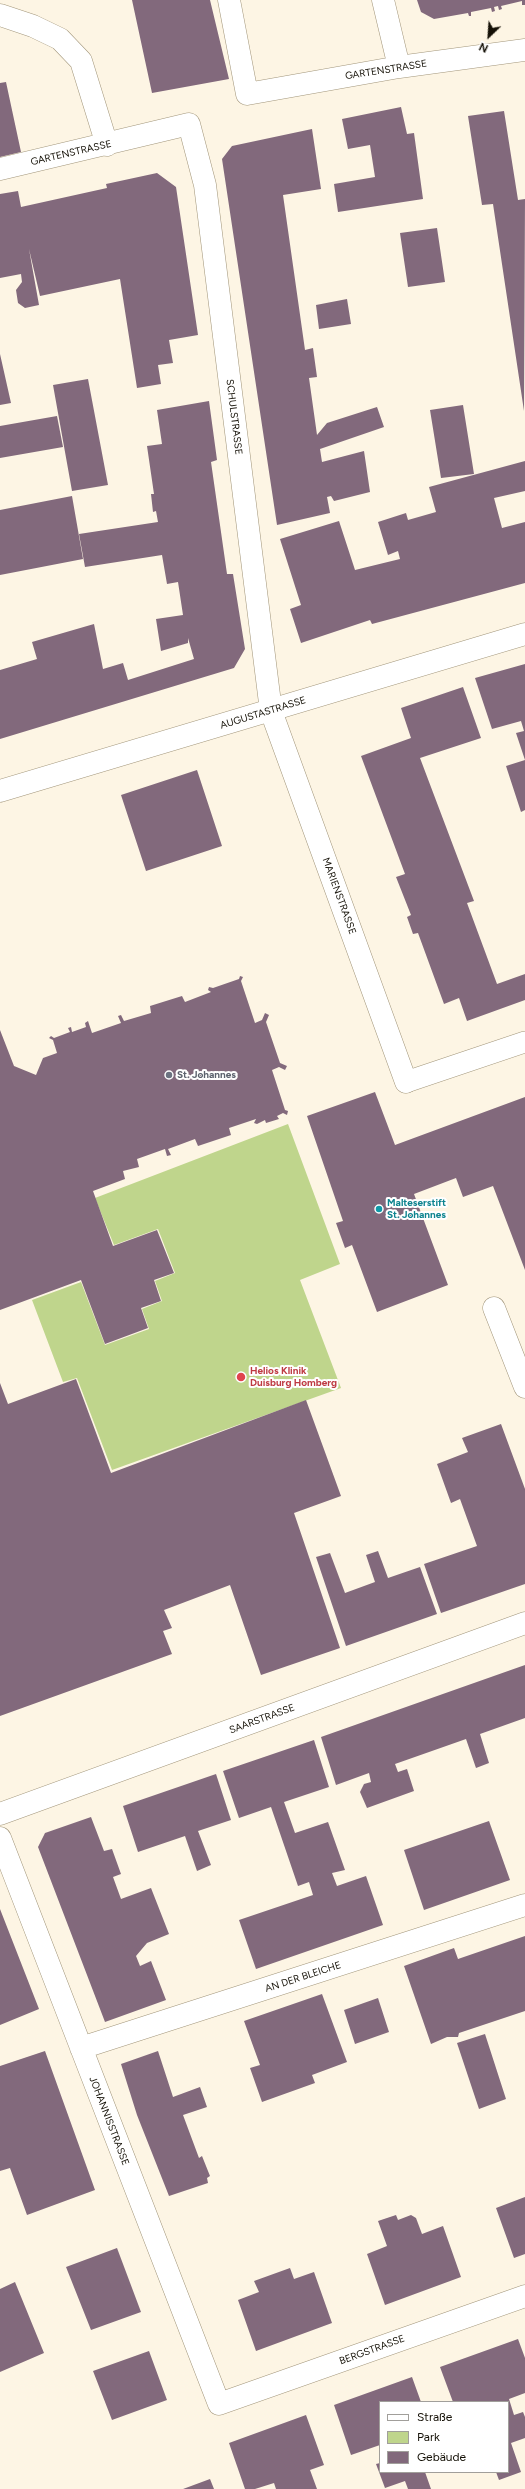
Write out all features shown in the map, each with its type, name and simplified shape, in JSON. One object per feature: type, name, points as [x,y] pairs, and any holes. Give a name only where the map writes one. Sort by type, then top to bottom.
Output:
[{"type":"street","name":"GARTENSTRASSE","points":[[229,0],[247,94],[399,67],[525,50]]},
{"type":"street","points":[[383,0],[399,67]]},
{"type":"street","points":[[0,15],[33,26],[60,40],[82,61],[107,144]]},
{"type":"street","name":"GARTENSTRASSE","points":[[0,169],[189,124]]},
{"type":"street","name":"SCHULSTRASSE","points":[[189,124],[205,185],[271,711]]},
{"type":"street","name":"AUGUSTASTRASSE","points":[[0,791],[525,634]]},
{"type":"street","name":"MARIENSTRASSE","points":[[271,711],[406,1082]]},
{"type":"street","points":[[494,1308],[525,1386]]},
{"type":"street","name":"SAARSTRASSE","points":[[0,1814],[525,1623]]},
{"type":"street","name":"JOHANNISSTRASSE","points":[[0,1838],[219,2404]]},
{"type":"street","name":"AN DER BLEICHE","points":[[81,2048],[525,1905]]},
{"type":"street","name":"BERGSTRASSE","points":[[219,2404],[525,2296]]},
{"type":"lane","points":[[406,1082],[525,1042]]},
{"type":"green space","points":[[288,1124],[340,1264],[300,1280],[341,1388],[112,1470],[77,1378],[63,1382],[32,1300],[81,1282],[105,1345],[149,1329],[142,1309],[162,1301],[155,1281],[175,1273],[158,1229],[114,1245],[95,1198]]},
{"type":"building","points":[[132,0],[210,0],[229,79],[152,93]]},
{"type":"building","points":[[417,0],[525,0],[525,5],[522,5],[522,1],[501,6],[502,9],[499,10],[498,6],[494,7],[495,11],[492,12],[491,8],[471,12],[471,16],[469,16],[468,13],[434,19],[421,12]]},
{"type":"building","points":[[6,82],[21,152],[0,157],[0,83]]},
{"type":"building","points":[[401,107],[407,134],[414,133],[423,199],[338,212],[334,184],[375,177],[370,145],[348,149],[342,119]]},
{"type":"building","points":[[504,111],[518,200],[525,199],[524,411],[493,204],[482,205],[468,116]]},
{"type":"building","points":[[312,129],[321,189],[283,195],[305,350],[313,348],[317,377],[309,378],[317,435],[327,423],[377,407],[384,427],[320,449],[322,462],[364,451],[370,492],[334,501],[331,496],[327,497],[330,513],[277,525],[222,159],[232,146]]},
{"type":"building","points":[[157,173],[176,187],[198,335],[169,340],[173,363],[158,365],[161,384],[137,388],[120,279],[40,296],[29,249],[39,305],[25,308],[18,303],[16,290],[22,282],[21,274],[0,278],[0,194],[18,191],[21,207],[107,188],[106,184]]},
{"type":"building","points":[[437,228],[445,282],[408,287],[400,233]]},
{"type":"building","points":[[347,299],[351,324],[319,329],[316,305]]},
{"type":"building","points":[[0,354],[11,403],[0,405]]},
{"type":"building","points":[[88,379],[108,485],[72,491],[53,385]]},
{"type":"building","points":[[209,401],[217,460],[211,462],[227,574],[233,574],[245,649],[234,668],[0,739],[0,670],[37,659],[32,642],[94,624],[103,669],[123,663],[128,680],[194,659],[188,638],[188,643],[161,651],[156,619],[183,615],[178,582],[167,584],[162,555],[85,567],[79,534],[158,522],[156,511],[153,512],[151,494],[154,494],[147,446],[162,444],[157,410]]},
{"type":"building","points":[[463,405],[474,474],[441,478],[430,410]]},
{"type":"building","points":[[57,416],[63,447],[0,458],[0,426]]},
{"type":"building","points":[[525,461],[525,491],[494,498],[502,528],[525,522],[525,583],[372,624],[370,620],[301,643],[290,609],[301,605],[280,539],[339,521],[355,570],[400,559],[398,551],[388,555],[378,522],[406,513],[408,520],[436,512],[429,487]]},
{"type":"building","points":[[72,496],[83,559],[0,575],[0,510]]},
{"type":"building","points":[[525,664],[525,760],[516,733],[524,731],[521,721],[492,729],[475,678]]},
{"type":"building","points":[[463,687],[481,738],[420,758],[474,901],[467,903],[497,984],[525,974],[525,1000],[467,1021],[459,998],[444,1004],[418,933],[413,934],[407,917],[411,915],[396,877],[405,874],[361,756],[411,738],[401,708]]},
{"type":"building","points":[[525,760],[525,810],[521,812],[506,766]]},
{"type":"building","points":[[197,770],[222,846],[146,871],[121,795]]},
{"type":"building","points":[[240,976],[243,977],[241,981],[255,1023],[262,1020],[265,1013],[269,1015],[266,1022],[280,1063],[287,1066],[285,1070],[279,1067],[272,1070],[285,1110],[288,1111],[287,1115],[283,1113],[277,1116],[279,1119],[266,1123],[265,1120],[257,1124],[254,1123],[256,1119],[229,1128],[231,1135],[198,1146],[195,1139],[168,1149],[171,1155],[167,1156],[165,1149],[137,1159],[139,1167],[123,1171],[125,1179],[93,1191],[113,1246],[157,1230],[174,1273],[154,1280],[161,1301],[141,1308],[148,1328],[105,1344],[81,1280],[0,1310],[0,1030],[14,1066],[36,1075],[43,1058],[57,1053],[53,1040],[49,1038],[51,1036],[54,1038],[70,1032],[68,1028],[71,1027],[72,1032],[86,1027],[85,1023],[88,1021],[92,1033],[121,1023],[118,1016],[121,1015],[124,1021],[151,1013],[150,1006],[182,996],[185,1002],[211,992],[208,990],[209,987],[213,988],[239,979]]},
{"type":"building","name":"Malteserstift St. Johannes","points":[[375,1092],[395,1145],[525,1097],[525,1270],[493,1186],[463,1197],[456,1178],[414,1194],[448,1285],[377,1312],[352,1245],[345,1248],[336,1223],[343,1221],[307,1116]]},
{"type":"building","points":[[76,1379],[111,1473],[306,1400],[341,1496],[294,1513],[340,1648],[261,1675],[230,1585],[164,1610],[172,1628],[163,1631],[172,1654],[0,1716],[0,1383],[8,1404]]},
{"type":"building","points":[[501,1424],[525,1489],[525,1584],[441,1613],[424,1564],[477,1546],[460,1499],[451,1503],[437,1464],[468,1452],[462,1438]]},
{"type":"building","points":[[378,1551],[388,1578],[420,1567],[437,1614],[346,1646],[316,1557],[330,1553],[345,1593],[375,1582],[366,1555]]},
{"type":"building","points":[[525,1665],[525,1718],[480,1734],[489,1763],[476,1768],[466,1739],[395,1764],[398,1772],[407,1769],[414,1791],[367,1808],[360,1792],[364,1784],[371,1782],[369,1773],[336,1785],[321,1737]]},
{"type":"building","points":[[314,1740],[329,1787],[284,1802],[295,1833],[328,1822],[345,1870],[332,1873],[337,1886],[366,1876],[383,1925],[256,1969],[239,1920],[313,1895],[309,1882],[298,1886],[271,1807],[239,1818],[223,1771]]},
{"type":"building","points":[[216,1774],[231,1820],[198,1831],[211,1865],[197,1871],[185,1836],[138,1852],[123,1806]]},
{"type":"building","points":[[91,1817],[104,1851],[112,1849],[121,1874],[113,1877],[121,1899],[151,1888],[169,1934],[147,1943],[136,1956],[140,1966],[151,1961],[166,2000],[105,2022],[38,1847],[45,1833]]},
{"type":"building","points":[[489,1821],[510,1880],[424,1910],[404,1850]]},
{"type":"building","points":[[0,1909],[39,2009],[0,2025]]},
{"type":"building","points":[[525,1936],[525,2011],[459,2033],[458,2037],[447,2037],[431,2044],[404,1966],[454,1948],[458,1959]]},
{"type":"building","points":[[322,1994],[347,2062],[312,2075],[315,2083],[262,2102],[250,2068],[260,2065],[244,2021]]},
{"type":"building","points":[[378,1998],[389,2032],[355,2044],[344,2010]]},
{"type":"building","points":[[485,2034],[506,2099],[479,2109],[457,2043]]},
{"type":"building","points":[[45,2051],[95,2190],[27,2215],[10,2168],[0,2171],[0,2066]]},
{"type":"building","points":[[158,2051],[173,2097],[200,2087],[207,2107],[183,2115],[199,2158],[202,2156],[210,2176],[207,2178],[208,2183],[169,2196],[137,2115],[121,2064]]},
{"type":"building","points":[[525,2197],[525,2254],[514,2258],[496,2208]]},
{"type":"building","points":[[396,2215],[398,2220],[411,2215],[416,2218],[422,2234],[443,2226],[461,2277],[385,2305],[367,2254],[387,2246],[378,2221]]},
{"type":"building","points":[[117,2248],[141,2312],[91,2330],[66,2267]]},
{"type":"building","points":[[290,2268],[294,2279],[314,2272],[332,2323],[256,2351],[238,2300],[259,2292],[254,2281]]},
{"type":"building","points":[[15,2282],[44,2353],[0,2372],[0,2289]]},
{"type":"building","points":[[518,2339],[525,2358],[525,2393],[509,2399],[514,2415],[523,2412],[525,2417],[525,2438],[511,2443],[521,2472],[499,2480],[496,2473],[509,2473],[509,2401],[453,2401],[440,2367]]},
{"type":"building","points":[[149,2351],[167,2400],[112,2420],[93,2371]]},
{"type":"building","points":[[412,2377],[421,2401],[379,2401],[379,2445],[351,2455],[334,2405]]},
{"type":"building","points":[[306,2415],[324,2465],[310,2470],[317,2489],[276,2489],[274,2483],[255,2489],[245,2489],[229,2443]]},
{"type":"building","points":[[379,2463],[379,2472],[376,2464]]},
{"type":"building","points":[[379,2473],[425,2473],[431,2489],[408,2489],[405,2481],[385,2488]]},
{"type":"building","points":[[210,2479],[214,2489],[183,2489]]},
{"type":"place","name":"St. Johannes","points":[[169,1075]]},
{"type":"place","name":"Malteserstift St. Johannes","points":[[379,1209]]},
{"type":"place","name":"Helios Klinik Duisburg Homberg","points":[[241,1377]]}]
